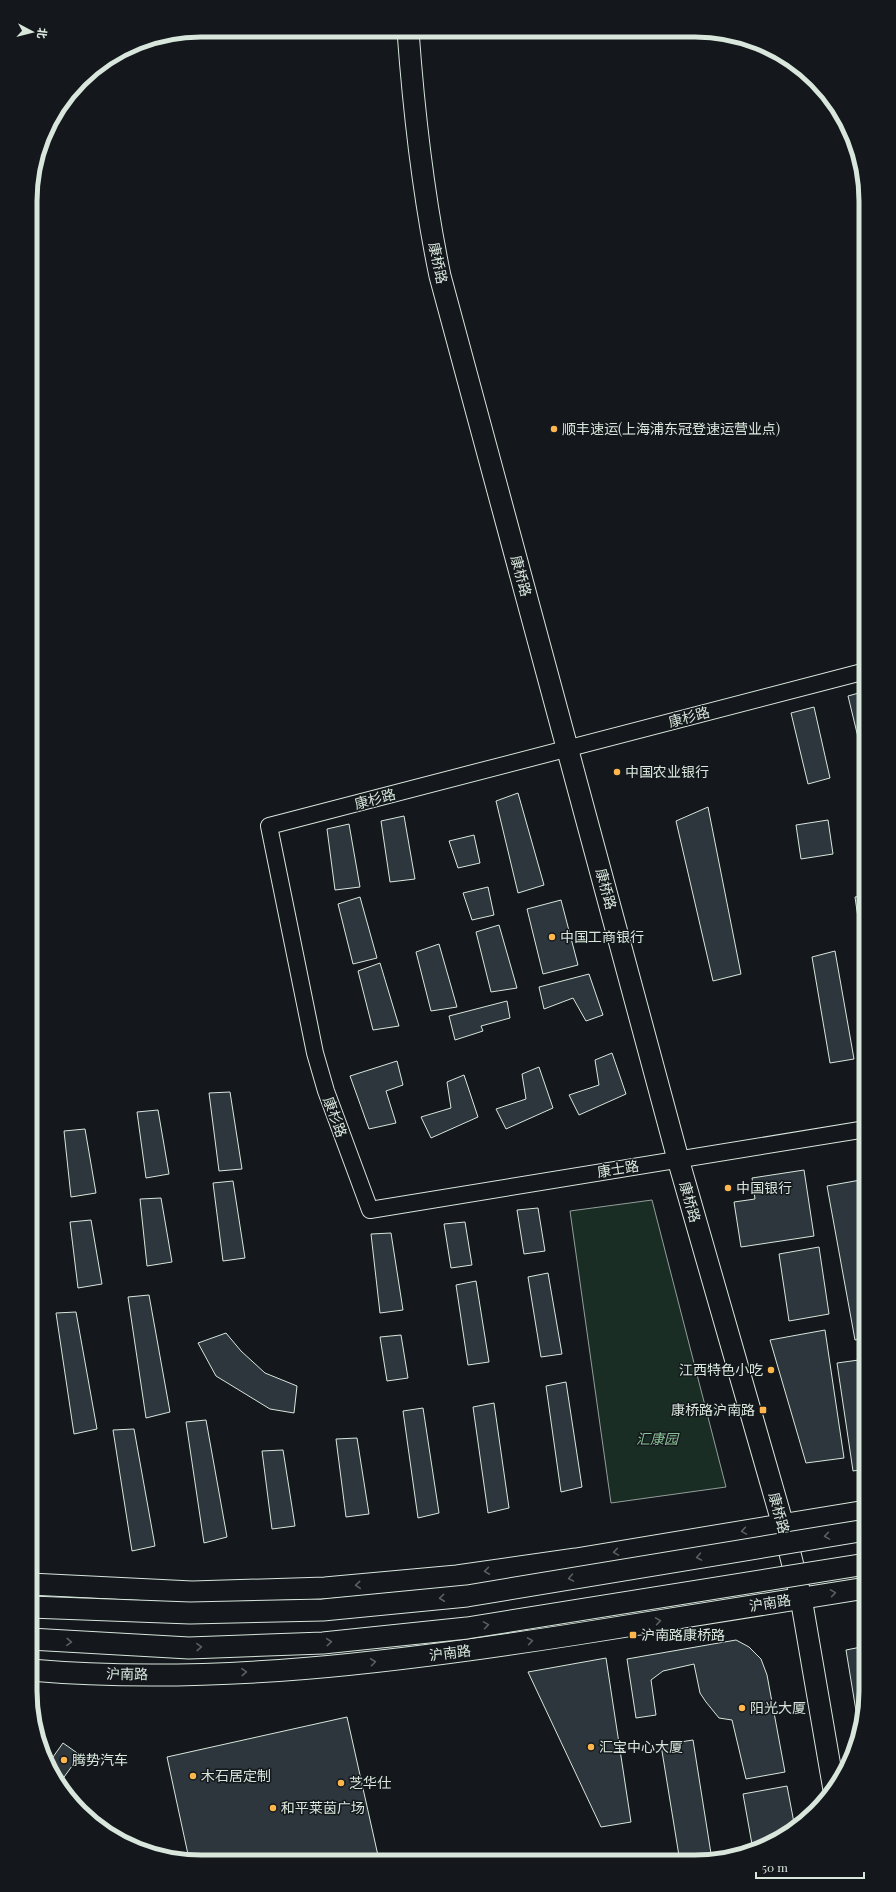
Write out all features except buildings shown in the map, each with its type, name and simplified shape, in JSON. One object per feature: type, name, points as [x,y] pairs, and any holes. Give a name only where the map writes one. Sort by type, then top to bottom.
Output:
[{"type":"main road","name":"康桥路","points":[[408,37],[417,141],[424,190],[440,276],[678,1159],[783,1525],[801,1598],[832,1780]]},
{"type":"main road","points":[[37,1584],[192,1592],[325,1588],[457,1576],[859,1512]]},
{"type":"main road","points":[[37,1607],[190,1613],[324,1610],[467,1596],[859,1531]]},
{"type":"main road","points":[[37,1639],[189,1648],[323,1643],[467,1628],[859,1565]]},
{"type":"main road","name":"沪南路","points":[[37,1671],[66,1673],[191,1675],[333,1667],[466,1651],[859,1589]]},
{"type":"street","name":"康杉路","points":[[370,1210],[326,1091],[315,1053],[270,826],[859,673]]},
{"type":"street","name":"康士路","points":[[370,1210],[859,1130]]},
{"type":"green space","name":"汇康园","points":[[652,1200],[726,1487],[611,1503],[570,1211]]},
{"type":"place","name":"顺丰速运(上海浦东冠登速运营业点)","points":[[554,429]]},
{"type":"place","name":"中国农业银行","points":[[617,772]]},
{"type":"place","name":"中国工商银行","points":[[552,937]]},
{"type":"place","name":"中国银行","points":[[728,1188]]},
{"type":"place","name":"江西特色小吃","points":[[771,1370]]},
{"type":"place","name":"康桥路沪南路","points":[[763,1410]]},
{"type":"place","name":"沪南路康桥路","points":[[633,1635]]},
{"type":"place","name":"阳光大厦","points":[[742,1708]]},
{"type":"place","name":"汇宝中心大厦","points":[[591,1747]]},
{"type":"place","name":"腾势汽车","points":[[64,1760]]},
{"type":"place","name":"木石居定制","points":[[193,1776]]},
{"type":"place","name":"芝华仕","points":[[341,1783]]},
{"type":"place","name":"和平莱茵广场","points":[[273,1808]]}]
